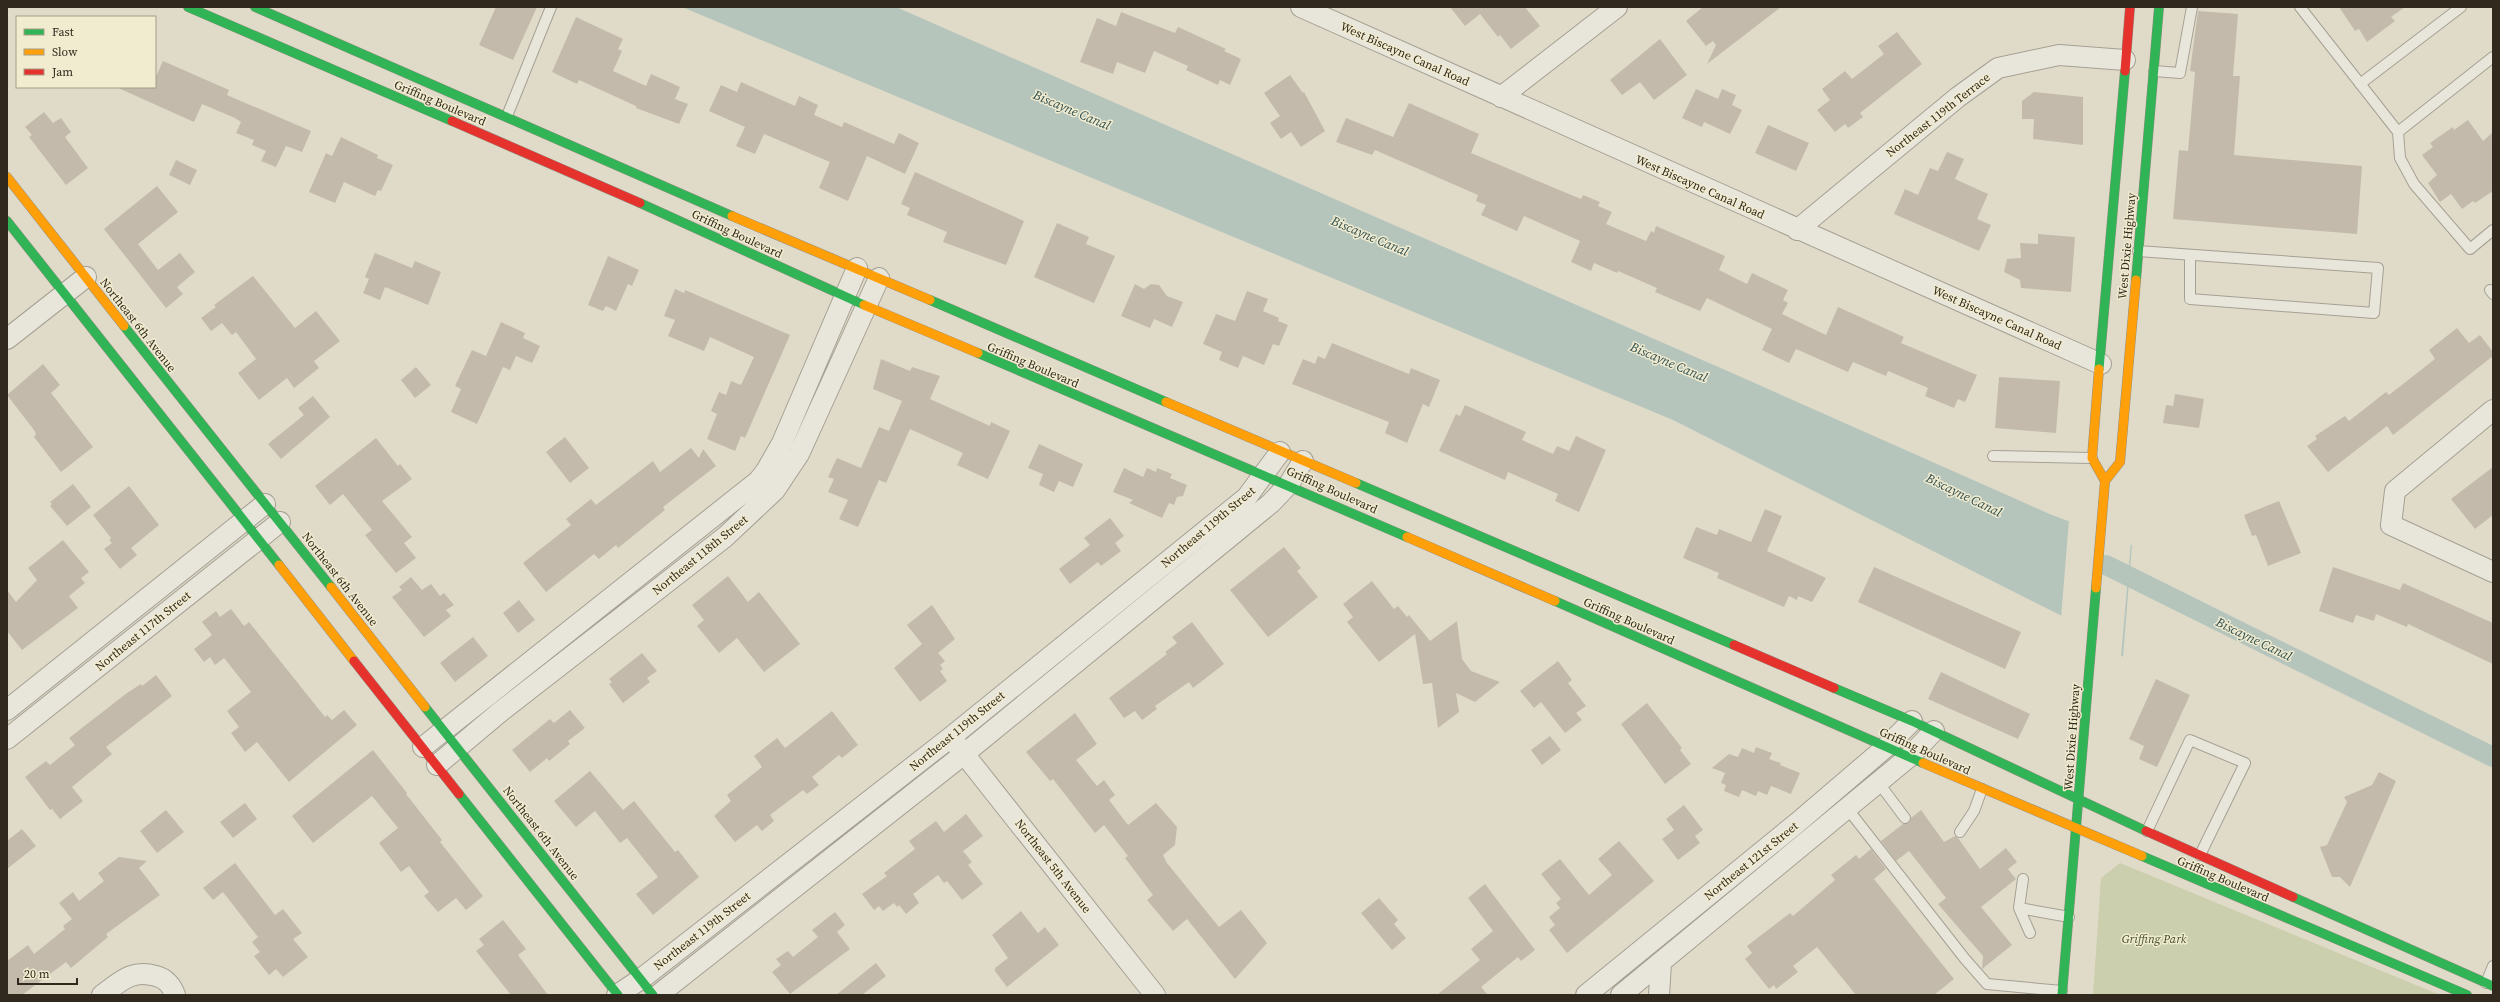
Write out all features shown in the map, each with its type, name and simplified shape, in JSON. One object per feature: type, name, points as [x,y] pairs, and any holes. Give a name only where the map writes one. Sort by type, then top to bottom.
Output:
[{"type":"street","name":"Griffing Boulevard","points":[[188,7],[660,211],[867,307],[1289,484],[1909,758],[2467,995]]},
{"type":"street","name":"Griffing Boulevard","points":[[255,7],[1280,452],[1912,721],[2079,801],[2489,984]]},
{"type":"street","name":"West Biscayne Canal Road","points":[[1301,7],[1797,230],[2101,364]]},
{"type":"street","points":[[1501,97],[1616,7]]},
{"type":"street","name":"West Dixie Highway","points":[[2092,458],[2130,7]]},
{"type":"street","name":"West Dixie Highway","points":[[2062,993],[2077,829],[2105,481],[2120,462],[2159,7]]},
{"type":"street","name":"Northeast 119th Terrace","points":[[1797,230],[1958,97],[1998,68],[2059,55],[2125,60]]},
{"type":"street","name":"Northeast 6th Avenue","points":[[7,177],[653,995]]},
{"type":"street","points":[[7,221],[618,995]]},
{"type":"street","name":"Northeast 118th Street","points":[[422,747],[758,481],[766,471],[782,444],[857,268]]},
{"type":"street","points":[[7,339],[86,278]]},
{"type":"street","name":"Northeast 118th Street","points":[[437,766],[500,712],[725,537],[776,490],[799,454],[879,278]]},
{"type":"street","points":[[2493,410],[2396,491],[2391,525],[2493,572]]},
{"type":"street","name":"Northeast 119th Street","points":[[618,995],[641,979],[951,737],[1247,498],[1280,452]]},
{"type":"street","points":[[2092,458],[2105,481]]},
{"type":"street","name":"Northeast 119th Street","points":[[658,995],[964,754],[1272,503],[1289,484],[1303,461]]},
{"type":"street","name":"Northeast 117th Street","points":[[7,710],[265,504]]},
{"type":"street","name":"Northeast 117th Street","points":[[7,739],[280,522]]},
{"type":"street","name":"Northeast 121st Street","points":[[1586,995],[1798,823],[1886,747],[1912,721]]},
{"type":"street","name":"Northeast 121st Street","points":[[1620,995],[1661,963],[1878,782],[1909,758],[1934,731]]},
{"type":"street","name":"Northeast 5th Avenue","points":[[951,737],[1155,995]]},
{"type":"street","points":[[1659,995],[1661,963]]},
{"type":"street","points":[[102,995],[124,979],[142,972],[163,977],[175,995]]},
{"type":"lane","points":[[506,116],[551,7]]},
{"type":"lane","points":[[2154,71],[2180,73],[2192,7]]},
{"type":"lane","points":[[2300,7],[2398,132],[2400,158],[2414,184],[2470,249],[2493,230]]},
{"type":"lane","points":[[2360,84],[2461,7]]},
{"type":"lane","points":[[2398,132],[2493,56]]},
{"type":"lane","points":[[2138,251],[2378,268],[2374,313],[2190,300],[2190,255]]},
{"type":"lane","points":[[1993,456],[2092,458]]},
{"type":"lane","points":[[2147,831],[2190,740],[2245,763],[2200,856]]},
{"type":"lane","points":[[1878,782],[1905,818]]},
{"type":"lane","points":[[1960,832],[1974,811],[1982,789]]},
{"type":"lane","points":[[1847,808],[1965,959],[1987,984],[2062,993]]},
{"type":"lane","points":[[2023,879],[2019,908],[2030,933]]},
{"type":"lane","points":[[2019,908],[2069,917]]},
{"type":"lane","points":[[2489,984],[2493,966]]},
{"type":"green space","name":"Griffing Park","points":[[2120,863],[2440,995],[2093,995],[2101,878]]},
{"type":"water","points":[[682,7],[896,7],[1732,373],[2052,515],[2132,545],[2123,657],[2060,615],[1673,420]]},
{"type":"pier","points":[[2069,520],[2131,542],[2121,657],[2061,618]]},
{"type":"building","points":[[496,7],[537,7],[513,60],[479,45]]},
{"type":"building","points":[[1450,7],[1525,7],[1540,26],[1511,49],[1500,35],[1498,37],[1480,14],[1465,26]]},
{"type":"building","points":[[1703,7],[1781,7],[1707,64],[1716,45],[1713,41],[1706,46],[1686,21]]},
{"type":"building","points":[[2339,7],[2405,7],[2391,17],[2395,21],[2367,42],[2359,29],[2355,31]]},
{"type":"building","points":[[2198,11],[2238,14],[2233,76],[2240,76],[2234,155],[2362,166],[2357,234],[2173,219],[2179,150],[2188,151],[2195,72],[2190,71]]},
{"type":"building","points":[[1121,12],[1175,33],[1178,27],[1226,49],[1224,51],[1241,59],[1230,85],[1220,80],[1218,85],[1186,70],[1188,66],[1154,51],[1145,73],[1117,62],[1113,74],[1080,62],[1097,18],[1116,26]]},
{"type":"building","points":[[576,17],[623,39],[618,49],[622,51],[613,71],[646,86],[651,74],[680,87],[675,99],[688,104],[679,124],[636,108],[636,106],[579,80],[577,84],[552,72]]},
{"type":"building","points":[[1897,32],[1922,64],[1860,113],[1863,117],[1848,128],[1845,124],[1835,132],[1817,110],[1830,100],[1822,89],[1845,71],[1852,79],[1884,54],[1878,46]]},
{"type":"building","points":[[1660,39],[1687,75],[1654,100],[1640,82],[1622,95],[1610,80]]},
{"type":"building","points":[[163,61],[229,90],[227,95],[311,131],[302,152],[286,146],[276,167],[261,161],[266,151],[252,145],[254,140],[236,133],[241,122],[235,118],[202,104],[194,122],[118,88],[156,88],[156,77]]},
{"type":"building","points":[[1290,75],[1303,93],[1304,92],[1325,131],[1301,147],[1291,132],[1281,139],[1270,123],[1280,116],[1264,93]]},
{"type":"building","points":[[741,82],[795,106],[799,96],[818,105],[814,115],[842,127],[844,122],[894,144],[899,133],[919,143],[905,174],[867,156],[848,201],[819,188],[830,162],[764,134],[755,154],[736,146],[745,127],[709,111],[721,85],[737,92]]},
{"type":"building","points":[[1696,89],[1718,99],[1722,89],[1736,95],[1732,105],[1742,110],[1730,134],[1704,122],[1702,127],[1682,118]]},
{"type":"building","points":[[2034,92],[2083,97],[2083,145],[2033,139],[2034,119],[2022,119],[2022,101]]},
{"type":"building","points":[[1409,103],[1479,134],[1471,153],[1581,199],[1583,195],[1600,202],[1598,206],[1612,212],[1606,224],[1646,241],[1651,231],[1654,233],[1656,226],[1725,256],[1719,270],[1747,284],[1752,273],[1788,290],[1783,300],[1788,303],[1782,314],[1826,335],[1838,307],[1904,337],[1901,343],[1977,375],[1965,402],[1958,399],[1954,408],[1925,396],[1928,388],[1888,371],[1886,376],[1853,362],[1848,372],[1796,349],[1789,363],[1762,350],[1772,329],[1707,298],[1700,311],[1655,292],[1657,288],[1618,271],[1617,273],[1594,263],[1591,271],[1571,262],[1580,241],[1524,216],[1517,231],[1481,215],[1486,205],[1476,201],[1478,195],[1375,150],[1372,155],[1336,142],[1346,118],[1393,137]]},
{"type":"building","points":[[44,112],[53,123],[61,118],[71,132],[65,137],[88,168],[66,185],[29,137],[32,135],[25,127]]},
{"type":"building","points":[[2468,120],[2483,141],[2493,132],[2493,191],[2475,203],[2473,201],[2462,209],[2451,194],[2440,202],[2428,183],[2437,175],[2422,155],[2433,147],[2430,143],[2453,127],[2454,130]]},
{"type":"building","points":[[1768,125],[1809,143],[1796,171],[1755,153]]},
{"type":"building","points":[[341,137],[378,155],[377,158],[393,165],[381,191],[378,190],[375,196],[344,182],[335,203],[309,192],[326,153],[332,156]]},
{"type":"building","points":[[1947,152],[1964,159],[1955,179],[1988,194],[1977,219],[1991,225],[1979,251],[1894,214],[1905,189],[1918,195],[1930,168],[1938,171]]},
{"type":"building","points":[[176,160],[197,170],[190,185],[169,175]]},
{"type":"building","points":[[915,172],[1024,221],[1006,265],[943,242],[947,232],[907,215],[910,208],[901,204]]},
{"type":"building","points":[[157,186],[178,212],[138,244],[158,270],[180,253],[195,272],[177,287],[183,294],[166,308],[104,229]]},
{"type":"building","points":[[1057,223],[1089,237],[1086,244],[1115,256],[1094,303],[1034,277]]},
{"type":"building","points":[[2038,234],[2075,237],[2071,292],[2021,288],[2020,280],[2004,272],[2007,259],[2021,258],[2020,243],[2038,244]]},
{"type":"building","points":[[375,253],[412,268],[415,261],[441,272],[428,305],[385,287],[380,300],[363,293],[369,279],[365,277]]},
{"type":"building","points":[[608,256],[639,270],[632,286],[628,284],[616,311],[606,306],[603,311],[588,305]]},
{"type":"building","points":[[253,276],[295,328],[316,311],[340,341],[314,361],[319,368],[294,388],[287,378],[259,400],[238,373],[256,359],[236,332],[232,335],[222,323],[211,331],[201,318],[216,307],[214,305]]},
{"type":"building","points":[[1135,284],[1144,289],[1151,284],[1159,285],[1167,296],[1183,302],[1172,327],[1154,319],[1150,328],[1121,316]]},
{"type":"building","points":[[675,289],[684,293],[685,290],[790,335],[745,438],[741,436],[735,451],[707,439],[717,414],[711,411],[719,392],[726,395],[731,381],[741,385],[754,357],[710,337],[704,351],[668,336],[675,320],[664,316]]},
{"type":"building","points":[[1247,291],[1268,299],[1263,311],[1279,318],[1278,321],[1288,325],[1279,346],[1273,344],[1264,365],[1243,356],[1238,368],[1219,360],[1222,352],[1203,344],[1216,314],[1235,321]]},
{"type":"building","points":[[501,322],[525,333],[523,338],[540,346],[532,363],[516,356],[510,370],[503,367],[477,424],[451,412],[461,389],[455,386],[472,350],[486,356]]},
{"type":"building","points":[[2457,328],[2469,343],[2480,335],[2493,352],[2493,356],[2393,435],[2387,426],[2328,472],[2307,446],[2317,439],[2315,436],[2345,416],[2349,421],[2386,392],[2389,395],[2435,359],[2429,350]]},
{"type":"building","points":[[1332,343],[1409,374],[1411,368],[1440,380],[1429,407],[1423,404],[1407,443],[1385,433],[1389,422],[1292,384],[1303,359],[1315,364],[1318,356],[1325,359]]},
{"type":"building","points":[[881,359],[910,371],[912,367],[940,376],[930,399],[990,426],[991,422],[1010,431],[988,479],[957,465],[963,453],[910,429],[886,483],[879,480],[858,527],[839,519],[848,500],[828,492],[834,479],[828,477],[837,458],[861,468],[879,427],[889,431],[902,401],[873,389]]},
{"type":"building","points":[[43,364],[60,385],[51,393],[93,447],[61,472],[34,437],[36,434],[34,430],[7,395]]},
{"type":"building","points":[[416,367],[431,385],[415,398],[401,380]]},
{"type":"building","points":[[1999,377],[2060,381],[2056,433],[1995,428]]},
{"type":"building","points":[[2175,394],[2204,399],[2199,428],[2163,423],[2166,405],[2173,406]]},
{"type":"building","points":[[313,396],[330,417],[281,459],[268,444],[304,415],[298,408]]},
{"type":"building","points":[[1465,405],[1526,432],[1522,440],[1553,454],[1557,446],[1569,451],[1576,436],[1606,450],[1579,512],[1555,501],[1558,494],[1508,472],[1505,480],[1439,451],[1456,414],[1460,416]]},
{"type":"building","points":[[565,437],[589,468],[570,483],[546,452]]},
{"type":"building","points":[[376,438],[398,466],[400,464],[412,479],[382,501],[412,537],[404,543],[416,558],[396,573],[365,535],[372,530],[343,494],[330,505],[315,486]]},
{"type":"building","points":[[1039,444],[1083,464],[1073,487],[1059,481],[1054,492],[1039,485],[1043,474],[1028,468]]},
{"type":"building","points":[[691,448],[699,458],[703,449],[716,466],[663,507],[665,510],[618,548],[616,545],[599,559],[594,554],[546,592],[523,563],[571,525],[566,519],[591,499],[596,505],[653,461],[660,472]]},
{"type":"building","points":[[2493,467],[2493,515],[2475,529],[2451,499]]},
{"type":"building","points":[[1124,468],[1143,477],[1147,468],[1156,472],[1157,468],[1172,474],[1170,478],[1187,485],[1183,496],[1177,497],[1174,505],[1169,503],[1162,518],[1129,503],[1133,500],[1113,492]]},
{"type":"building","points":[[73,484],[91,507],[67,526],[50,506],[52,504],[50,502]]},
{"type":"building","points":[[129,486],[159,525],[131,548],[137,555],[120,569],[104,549],[112,543],[109,540],[111,538],[93,515]]},
{"type":"building","points":[[2279,501],[2301,553],[2268,566],[2256,535],[2252,536],[2244,515]]},
{"type":"building","points":[[1765,509],[1782,516],[1767,551],[1826,578],[1812,602],[1798,596],[1797,600],[1789,596],[1784,607],[1717,578],[1719,573],[1683,558],[1696,527],[1717,535],[1719,529],[1751,542]]},
{"type":"building","points":[[1110,518],[1124,536],[1115,543],[1121,551],[1101,566],[1098,562],[1070,584],[1059,569],[1090,545],[1084,538]]},
{"type":"building","points":[[63,540],[89,572],[81,578],[85,583],[69,596],[78,608],[22,650],[7,631],[7,590],[16,602],[37,580],[28,568]]},
{"type":"building","points":[[1284,547],[1301,568],[1297,571],[1318,597],[1268,637],[1230,590]]},
{"type":"building","points":[[1874,567],[2021,632],[2005,669],[1858,602]]},
{"type":"building","points":[[2333,567],[2400,590],[2403,583],[2493,623],[2493,664],[2408,624],[2407,627],[2376,614],[2374,621],[2356,615],[2353,623],[2319,611]]},
{"type":"building","points":[[728,576],[748,602],[759,592],[800,644],[764,672],[737,638],[719,653],[697,626],[704,620],[692,605]]},
{"type":"building","points":[[411,577],[422,590],[431,584],[440,596],[444,593],[454,605],[446,610],[451,616],[424,637],[392,597],[402,590],[399,587]]},
{"type":"building","points":[[1372,581],[1394,609],[1398,606],[1407,617],[1409,615],[1430,641],[1457,621],[1462,659],[1471,671],[1500,682],[1475,702],[1456,693],[1459,712],[1438,728],[1432,683],[1423,684],[1415,634],[1379,662],[1347,622],[1353,617],[1343,604]]},
{"type":"building","points":[[519,600],[535,620],[518,633],[503,613]]},
{"type":"building","points":[[932,605],[955,639],[938,653],[945,661],[940,665],[943,669],[940,671],[947,681],[920,702],[894,668],[922,644],[907,625]]},
{"type":"building","points":[[231,609],[244,626],[249,622],[325,717],[327,715],[332,720],[344,710],[357,725],[289,782],[257,742],[245,752],[231,733],[239,727],[227,711],[251,692],[224,658],[215,665],[210,657],[204,662],[194,649],[212,635],[202,622],[216,611],[220,617]]},
{"type":"building","points":[[1192,622],[1224,664],[1193,688],[1189,682],[1155,706],[1157,709],[1142,720],[1135,711],[1124,718],[1109,698],[1167,654],[1165,652],[1177,643],[1172,637]]},
{"type":"building","points":[[473,637],[488,656],[455,682],[440,663]]},
{"type":"building","points":[[642,653],[657,671],[647,678],[650,682],[623,703],[609,684],[612,682],[609,679]]},
{"type":"building","points":[[1558,661],[1572,680],[1568,683],[1586,706],[1576,713],[1582,720],[1565,733],[1541,702],[1534,708],[1520,691]]},
{"type":"building","points":[[1941,672],[2030,714],[2018,739],[1928,699]]},
{"type":"building","points":[[156,675],[172,696],[106,747],[112,754],[72,787],[83,801],[60,819],[52,809],[50,810],[25,777],[46,761],[50,765],[75,745],[69,738],[127,693],[141,684],[142,686]]},
{"type":"building","points":[[2156,679],[2190,695],[2157,767],[2139,759],[2144,746],[2129,739]]},
{"type":"building","points":[[1647,703],[1682,748],[1680,750],[1691,764],[1665,784],[1621,724]]},
{"type":"building","points":[[570,710],[585,728],[568,741],[570,744],[549,761],[547,758],[530,772],[512,750],[550,719],[554,723]]},
{"type":"building","points":[[832,711],[858,745],[842,758],[839,755],[812,777],[819,785],[807,794],[803,790],[770,815],[774,821],[762,831],[757,825],[735,842],[714,816],[731,801],[727,795],[762,767],[754,756],[777,738],[785,748]]},
{"type":"building","points":[[1075,713],[1097,744],[1076,760],[1097,786],[1104,780],[1115,795],[1109,800],[1128,825],[1156,803],[1177,827],[1175,845],[1163,855],[1167,863],[1219,927],[1241,910],[1267,943],[1235,979],[1187,919],[1173,931],[1147,900],[1153,895],[1125,858],[1128,856],[1104,825],[1095,833],[1053,779],[1050,781],[1026,752]]},
{"type":"building","points":[[1550,736],[1561,750],[1542,765],[1531,750]]},
{"type":"building","points":[[1756,747],[1772,753],[1769,759],[1781,763],[1780,765],[1800,773],[1791,794],[1771,786],[1767,795],[1758,791],[1756,796],[1742,790],[1739,797],[1724,791],[1726,785],[1721,783],[1725,773],[1712,768],[1729,754],[1738,757],[1742,748],[1754,753]]},
{"type":"building","points":[[373,750],[442,840],[440,842],[483,896],[466,910],[456,898],[438,912],[424,896],[429,892],[409,866],[401,872],[379,843],[398,828],[372,796],[313,843],[292,816]]},
{"type":"building","points":[[590,771],[623,810],[634,801],[675,852],[678,850],[699,877],[653,915],[636,894],[658,877],[627,838],[620,843],[595,811],[576,827],[554,801]]},
{"type":"building","points":[[2379,772],[2396,781],[2350,887],[2340,877],[2332,877],[2320,847],[2327,845],[2347,802],[2344,797],[2372,785]]},
{"type":"building","points":[[245,803],[257,819],[233,838],[220,822]]},
{"type":"building","points":[[1684,805],[1703,830],[1695,836],[1700,843],[1678,860],[1662,839],[1674,830],[1666,819]]},
{"type":"building","points":[[166,810],[184,832],[157,853],[140,831]]},
{"type":"building","points":[[1921,810],[1944,842],[1955,836],[1958,838],[1980,869],[2006,848],[2017,862],[2008,869],[2016,879],[1981,907],[2012,945],[1982,969],[1983,956],[1938,904],[1946,898],[1909,851],[1896,861],[1881,841],[1903,824],[1909,823],[1911,818]]},
{"type":"building","points":[[966,814],[983,836],[963,851],[972,862],[968,865],[983,884],[962,900],[947,881],[944,883],[938,875],[913,894],[919,903],[906,914],[899,905],[897,907],[894,903],[883,911],[879,906],[874,910],[862,894],[887,876],[884,873],[915,849],[909,841],[936,821],[944,832]]},
{"type":"building","points":[[22,829],[36,846],[7,869],[7,841]]},
{"type":"building","points":[[1619,841],[1654,881],[1567,953],[1549,930],[1555,925],[1549,917],[1560,908],[1556,903],[1561,899],[1541,874],[1560,859],[1589,895],[1612,875],[1598,859]]},
{"type":"building","points":[[1871,849],[1886,869],[1874,879],[1954,979],[1934,995],[1856,995],[1817,947],[1793,966],[1798,972],[1776,989],[1774,985],[1769,989],[1745,959],[1752,953],[1747,946],[1790,913],[1793,916],[1835,880],[1831,875],[1856,855],[1859,859]]},
{"type":"building","points":[[119,857],[147,861],[139,868],[160,895],[106,934],[108,937],[71,968],[66,962],[22,995],[7,995],[7,961],[28,945],[34,954],[65,929],[63,926],[72,919],[59,903],[73,892],[79,901],[104,881],[98,873]]},
{"type":"building","points":[[235,863],[275,915],[283,909],[302,933],[293,939],[308,957],[283,977],[276,969],[269,975],[254,956],[260,952],[252,942],[258,937],[223,892],[213,900],[203,888]]},
{"type":"building","points":[[1485,884],[1535,950],[1521,961],[1518,957],[1481,987],[1488,995],[1437,995],[1480,960],[1471,949],[1493,931],[1468,898]]},
{"type":"building","points":[[1379,898],[1398,920],[1394,924],[1406,938],[1392,950],[1361,913]]},
{"type":"building","points":[[1021,911],[1038,933],[1045,927],[1059,945],[1007,987],[995,971],[995,968],[1008,958],[992,935]]},
{"type":"building","points":[[835,912],[845,925],[837,932],[850,949],[790,994],[772,972],[781,965],[776,959],[788,951],[793,957],[818,937],[812,930]]},
{"type":"building","points":[[503,920],[526,949],[518,955],[548,995],[511,995],[476,951],[484,945],[479,939]]},
{"type":"building","points":[[876,963],[886,976],[862,995],[836,995]]},
{"type":"waterway","name":"Biscayne Canal","points":[[2106,565],[2493,757]]},
{"type":"traffic: fast","points":[[188,7],[452,121]]},
{"type":"traffic: fast","points":[[255,7],[732,216]]},
{"type":"traffic: fast","points":[[2136,280],[2159,7]]},
{"type":"traffic: fast","points":[[2099,369],[2125,71]]},
{"type":"traffic: fast","points":[[640,203],[864,305]]},
{"type":"traffic: fast","points":[[7,221],[279,565]]},
{"type":"traffic: fast","points":[[930,300],[1166,402]]},
{"type":"traffic: fast","points":[[124,326],[331,587]]},
{"type":"traffic: fast","points":[[978,353],[1407,537]]},
{"type":"traffic: fast","points":[[1356,483],[1734,645]]},
{"type":"traffic: fast","points":[[2062,995],[2096,588]]},
{"type":"traffic: fast","points":[[1555,601],[1923,763]]},
{"type":"traffic: fast","points":[[1834,688],[1912,721],[2146,831]]},
{"type":"traffic: fast","points":[[425,707],[653,995]]},
{"type":"traffic: fast","points":[[459,794],[618,995]]},
{"type":"traffic: fast","points":[[2142,856],[2467,995]]},
{"type":"traffic: fast","points":[[2293,897],[2493,986]]},
{"type":"traffic: slow","points":[[7,177],[124,326]]},
{"type":"traffic: slow","points":[[732,216],[930,300]]},
{"type":"traffic: slow","points":[[2105,481],[2120,462],[2136,280]]},
{"type":"traffic: slow","points":[[864,305],[978,353]]},
{"type":"traffic: slow","points":[[2096,588],[2105,481],[2092,458],[2099,369]]},
{"type":"traffic: slow","points":[[1166,402],[1356,483]]},
{"type":"traffic: slow","points":[[1407,537],[1555,601]]},
{"type":"traffic: slow","points":[[279,565],[354,661]]},
{"type":"traffic: slow","points":[[331,587],[425,707]]},
{"type":"traffic: slow","points":[[1923,763],[2142,856]]},
{"type":"traffic: jam","points":[[2125,71],[2130,7]]},
{"type":"traffic: jam","points":[[452,121],[640,203]]},
{"type":"traffic: jam","points":[[1734,645],[1834,688]]},
{"type":"traffic: jam","points":[[354,661],[459,794]]},
{"type":"traffic: jam","points":[[2146,831],[2293,897]]}]
